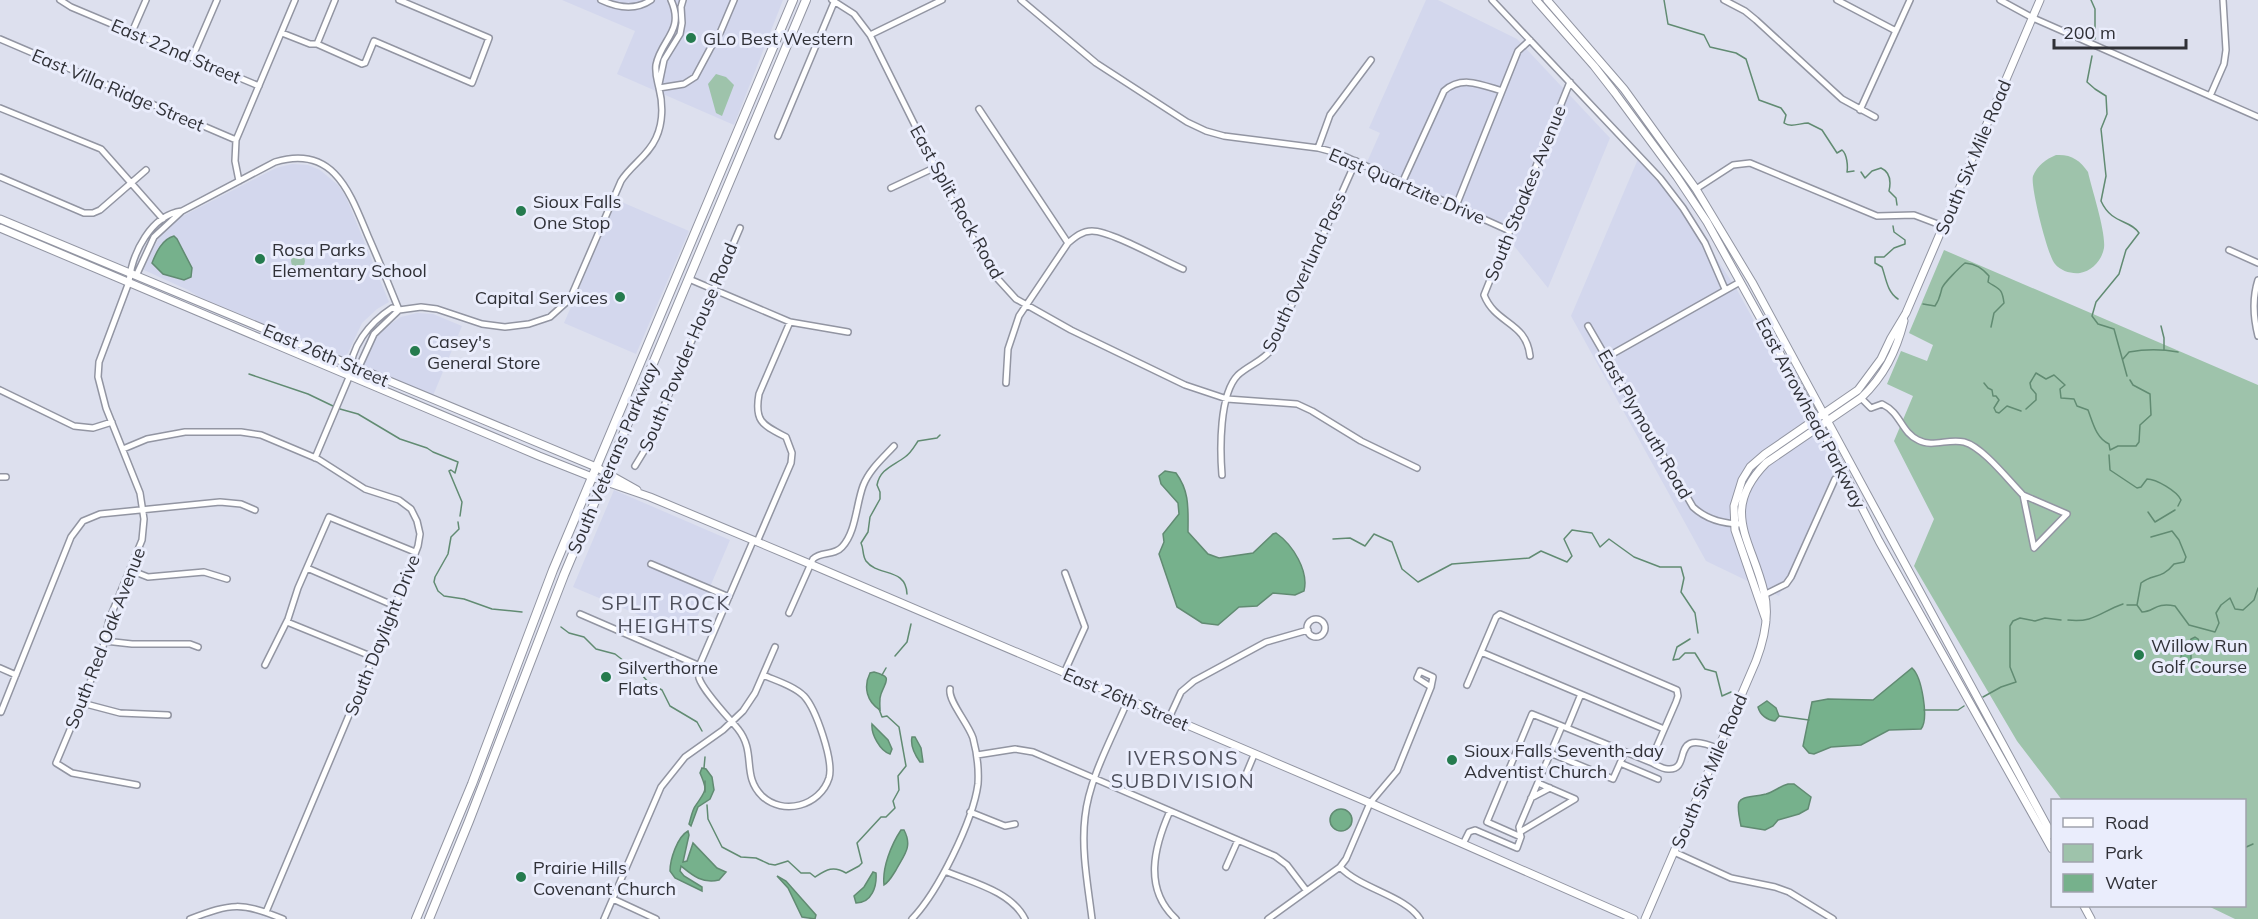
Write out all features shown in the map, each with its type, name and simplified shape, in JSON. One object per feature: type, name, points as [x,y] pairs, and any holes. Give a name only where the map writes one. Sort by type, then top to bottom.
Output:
[{"type":"highway","name":"South Veterans Parkway","points":[[416,919],[459,817],[543,596],[793,0]]},
{"type":"highway","name":"South Veterans Parkway","points":[[429,919],[603,481],[806,0]]},
{"type":"main road","name":"East Arrowhead Parkway","points":[[1536,0],[1594,66],[1701,213],[1820,426],[1879,541],[2051,847]]},
{"type":"main road","name":"East Arrowhead Parkway","points":[[1547,0],[1624,89],[1696,189],[1828,420],[2051,833]]},
{"type":"main road","name":"South Six Mile Road","points":[[1766,620],[1738,524],[1734,506],[1736,493],[1750,467],[1765,454],[1858,390],[1870,377],[1906,313],[2040,0]]},
{"type":"main road","points":[[1633,117],[1652,133],[1689,186],[1696,189]]},
{"type":"main road","name":"East 26th Street","points":[[0,219],[596,467],[650,497]]},
{"type":"main road","name":"East 26th Street","points":[[0,228],[592,477],[650,497],[810,564],[1370,803],[1634,919]]},
{"type":"main road","points":[[1740,282],[1744,280],[1748,284],[1764,314],[1776,326]]},
{"type":"main road","name":"South Six Mile Road","points":[[1645,919],[1760,649],[1766,620],[1765,594],[1738,524],[1748,486],[1766,463],[1861,398],[1880,378],[1898,342],[1906,313]]},
{"type":"street","name":"East 22nd Street","points":[[60,0],[259,86]]},
{"type":"street","points":[[132,32],[146,0]]},
{"type":"street","points":[[192,58],[217,0]]},
{"type":"street","points":[[239,181],[235,161],[236,140],[295,0]]},
{"type":"street","points":[[316,44],[335,0]]},
{"type":"street","points":[[282,33],[310,44],[316,44],[362,64],[365,63],[374,41],[472,83],[489,38],[399,0]]},
{"type":"street","points":[[601,0],[628,8],[640,6],[651,0]]},
{"type":"street","points":[[315,458],[350,375],[350,365],[360,341],[371,324],[392,308],[399,310],[429,308],[482,324],[505,327],[530,324],[550,318],[564,307],[570,299],[621,182],[657,138],[662,116],[659,87],[655,76],[657,60],[675,25],[675,13],[671,0]]},
{"type":"street","points":[[659,87],[664,60],[680,34],[683,0]]},
{"type":"street","points":[[659,87],[684,84],[695,77],[720,33],[734,0]]},
{"type":"street","points":[[778,136],[834,0]]},
{"type":"street","name":"East Split Rock Road","points":[[834,0],[854,14],[870,35],[960,216],[996,276],[1011,295],[1071,330],[1185,385],[1227,399],[1297,404],[1361,441],[1418,468]]},
{"type":"street","points":[[870,35],[942,0]]},
{"type":"street","name":"East Quartzite Drive","points":[[1021,0],[1096,63],[1187,122],[1206,131],[1224,136],[1318,148],[1356,161],[1510,231]]},
{"type":"street","points":[[1492,0],[1625,140],[1676,198],[1705,243],[1718,278],[1725,289]]},
{"type":"street","points":[[1724,0],[1745,11],[1756,20],[1842,99],[1875,117]]},
{"type":"street","points":[[1837,0],[1896,30]]},
{"type":"street","points":[[1860,110],[1910,0]]},
{"type":"street","points":[[2000,0],[2033,18],[2258,117]]},
{"type":"street","points":[[2210,96],[2224,64],[2226,50],[2223,0]]},
{"type":"street","name":"East Villa Ridge Street","points":[[0,39],[236,140]]},
{"type":"street","points":[[1456,206],[1518,51],[1530,40]]},
{"type":"street","points":[[1318,148],[1330,115],[1371,60]]},
{"type":"street","points":[[1402,183],[1440,98],[1449,87],[1466,81],[1502,91]]},
{"type":"street","name":"South Stoakes Avenue","points":[[1530,356],[1528,343],[1523,334],[1497,315],[1488,305],[1484,295],[1570,82]]},
{"type":"street","points":[[0,108],[101,149],[167,224]]},
{"type":"street","points":[[979,109],[1068,243]]},
{"type":"street","points":[[133,274],[145,239],[154,225],[162,218],[182,211],[268,165],[290,159],[310,160],[334,172],[350,192],[399,310]]},
{"type":"street","name":"South Overlund Pass","points":[[1222,475],[1220,437],[1227,399],[1234,380],[1272,349],[1356,161]]},
{"type":"street","points":[[1696,189],[1732,165],[1750,163],[1877,216],[1914,215],[1943,226]]},
{"type":"street","points":[[891,188],[936,167]]},
{"type":"street","points":[[0,177],[84,213],[93,213],[100,210],[146,170]]},
{"type":"street","points":[[129,282],[151,242],[182,211]]},
{"type":"street","name":"South Powder House Road","points":[[635,466],[646,448],[740,228]]},
{"type":"street","points":[[1006,383],[1008,349],[1012,332],[1025,305],[1068,243],[1085,231],[1101,232],[1183,269]]},
{"type":"street","points":[[2229,250],[2258,263]]},
{"type":"street","points":[[689,279],[790,322],[848,332]]},
{"type":"street","points":[[2258,280],[2254,294],[2254,320],[2258,336]]},
{"type":"street","name":"South Red Oak Avenue","points":[[129,282],[99,362],[100,392],[137,480],[143,510],[142,540],[109,620],[105,641],[82,704],[56,763],[72,773],[137,785]]},
{"type":"street","points":[[1607,357],[1740,282]]},
{"type":"street","points":[[350,375],[358,369],[374,334],[399,310]]},
{"type":"street","points":[[763,675],[796,690],[805,697],[811,706],[830,762],[829,778],[821,792],[800,806],[783,807],[767,800],[752,782],[748,747],[744,737],[698,675],[729,597],[790,463],[792,453],[786,437],[762,424],[757,406],[759,394],[790,322]]},
{"type":"street","name":"East Plymouth Road","points":[[1588,327],[1693,507],[1713,520],[1738,524]]},
{"type":"street","points":[[0,391],[74,426],[93,428],[112,422]]},
{"type":"street","points":[[1861,398],[1871,408],[1882,404],[1893,410],[1907,432],[1919,441],[1930,444],[1959,441],[1974,447],[2023,495],[2067,514],[2034,548],[2023,495]]},
{"type":"street","name":"South Daylight Drive","points":[[123,448],[147,439],[185,432],[241,432],[261,435],[315,458],[365,489],[399,500],[411,509],[419,527],[419,541],[395,606],[266,912]]},
{"type":"street","points":[[789,613],[810,564],[816,556],[837,552],[846,542],[863,485],[874,468],[894,446]]},
{"type":"street","points":[[1758,599],[1786,584],[1791,577],[1835,479]]},
{"type":"street","points":[[1,712],[45,599],[76,527],[83,520],[100,514],[220,502],[241,504],[255,510]]},
{"type":"street","points":[[266,665],[287,622],[329,517],[415,552]]},
{"type":"street","points":[[651,564],[729,597]]},
{"type":"street","points":[[307,568],[395,606]]},
{"type":"street","points":[[130,570],[148,577],[204,572],[227,579]]},
{"type":"street","points":[[1064,673],[1085,627],[1065,573]]},
{"type":"street","points":[[580,614],[700,666]]},
{"type":"street","points":[[1467,685],[1496,616],[1506,616],[1677,690],[1676,702],[1650,762]]},
{"type":"street","points":[[287,622],[374,657]]},
{"type":"street","points":[[1169,718],[1181,692],[1194,681],[1266,642],[1308,630]]},
{"type":"street","points":[[105,641],[132,644],[190,644],[198,647]]},
{"type":"street","points":[[604,919],[655,799],[665,781],[685,757],[732,722],[752,699],[775,647]]},
{"type":"street","points":[[1481,652],[1664,729]]},
{"type":"street","points":[[0,668],[16,675]]},
{"type":"street","points":[[1268,919],[1340,867],[1349,854],[1370,803],[1397,771],[1431,687]]},
{"type":"street","points":[[912,919],[927,901],[945,870],[970,812],[978,782],[977,755],[970,728],[950,697],[950,689]]},
{"type":"street","points":[[1463,844],[1469,832],[1475,830],[1517,848],[1521,834],[1519,828],[1531,798],[1550,753],[1581,694]]},
{"type":"street","points":[[1092,919],[1084,837],[1088,803],[1095,779],[1128,700]]},
{"type":"street","points":[[82,704],[120,713],[168,715]]},
{"type":"street","points":[[1521,834],[1486,822],[1532,714],[1667,769],[1675,768],[1687,744],[1693,741],[1702,741],[1719,749]]},
{"type":"street","points":[[977,755],[1009,749],[1023,749],[1281,860],[1306,890]]},
{"type":"street","points":[[1550,753],[1613,779],[1625,752]]},
{"type":"street","points":[[1241,786],[1254,755]]},
{"type":"street","points":[[1620,764],[1658,779]]},
{"type":"street","points":[[1521,834],[1575,799],[1538,783]]},
{"type":"street","points":[[1531,798],[1550,788]]},
{"type":"street","points":[[1170,811],[1157,843],[1154,873],[1158,894],[1174,919]]},
{"type":"street","points":[[970,812],[1005,826],[1015,824]]},
{"type":"street","points":[[1226,867],[1238,840]]},
{"type":"street","points":[[1674,852],[1731,878],[1790,892],[1833,919]]},
{"type":"street","points":[[1340,867],[1353,879],[1408,908],[1420,919]]},
{"type":"street","points":[[945,870],[1008,899],[1020,910],[1025,919]]},
{"type":"street","points":[[613,899],[656,919]]},
{"type":"street","points":[[190,919],[225,906],[240,906],[283,919]]},
{"type":"shaded area","points":[[562,0],[783,0],[734,125],[617,74],[635,31]]},
{"type":"shaded area","points":[[1426,0],[1438,0],[1517,39],[1610,138],[1548,288],[1502,231],[1364,169],[1380,133],[1369,128]]},
{"type":"shaded area","points":[[1638,159],[1659,181],[1695,227],[1736,288],[1835,469],[1779,596],[1706,561],[1571,316]]},
{"type":"shaded area","name":"Rosa Parks Elementary School","points":[[292,164],[308,165],[320,170],[338,185],[346,197],[389,302],[377,309],[362,323],[344,357],[199,297],[144,270],[159,238],[181,217],[276,168]]},
{"type":"shaded area","points":[[617,200],[689,231],[636,354],[564,323]]},
{"type":"shaded area","points":[[417,313],[433,314],[462,326],[432,398],[362,367],[372,343],[381,330],[401,317]]},
{"type":"shaded area","points":[[614,490],[730,540],[689,636],[573,587]]},
{"type":"green space","points":[[716,74],[726,77],[734,85],[722,116],[716,113],[708,84]]},
{"type":"green space","points":[[2056,155],[2075,159],[2088,172],[2101,222],[2103,252],[2099,261],[2080,273],[2066,272],[2055,264],[2048,249],[2037,206],[2033,176],[2042,163]]},
{"type":"green space","name":"Willow Run Golf Course","points":[[1944,250],[2258,385],[2258,919],[2235,919],[2210,907],[2246,907],[2246,799],[2061,799],[2017,741],[1914,566],[1934,519],[1894,441],[1913,396],[1887,384],[1901,351],[1927,361],[1933,345],[1909,333]]},
{"type":"green space","points":[[298,254],[303,256],[305,261],[303,266],[298,268],[293,266],[291,261],[293,256]]},
{"type":"water","points":[[174,236],[192,268],[191,277],[184,280],[163,274],[152,263],[163,243]]},
{"type":"water","points":[[1165,471],[1176,473],[1181,480],[1187,501],[1188,532],[1208,554],[1219,558],[1253,553],[1276,533],[1294,551],[1302,567],[1304,591],[1295,595],[1273,593],[1257,606],[1239,607],[1218,625],[1202,623],[1177,607],[1159,554],[1164,542],[1163,534],[1179,514],[1178,503],[1161,484],[1159,476]]},
{"type":"water","points":[[2195,637],[2199,641],[2191,649],[2191,662],[2187,664],[2181,657],[2182,647]]},
{"type":"water","points":[[1912,668],[1919,680],[1923,698],[1924,717],[1921,729],[1889,730],[1861,745],[1831,747],[1814,754],[1809,753],[1803,746],[1812,702],[1828,699],[1873,700]]},
{"type":"water","points":[[874,672],[886,677],[880,696],[880,710],[867,694],[868,678],[870,673]]},
{"type":"water","points":[[1767,701],[1776,708],[1779,716],[1775,721],[1764,717],[1759,710],[1758,707]]},
{"type":"water","points":[[872,724],[888,740],[892,749],[890,754],[877,742]]},
{"type":"water","points":[[912,737],[915,737],[921,748],[923,762],[920,762],[915,753]]},
{"type":"water","points":[[702,768],[706,769],[712,777],[714,790],[710,799],[698,807],[691,826],[689,824],[693,812],[705,790],[700,773]]},
{"type":"water","points":[[1788,784],[1794,784],[1811,797],[1808,809],[1778,820],[1765,830],[1741,826],[1738,808],[1741,800],[1769,793]]},
{"type":"water","points":[[1341,809],[1349,812],[1352,820],[1349,828],[1341,831],[1333,828],[1330,820],[1333,812]]},
{"type":"water","points":[[901,830],[904,830],[907,836],[908,846],[902,860],[884,885],[884,871],[888,857]]},
{"type":"water","points":[[688,831],[683,862],[687,861],[693,843],[717,868],[726,872],[719,880],[707,881],[681,866],[680,871],[684,876],[702,887],[702,891],[675,878],[670,871],[675,849]]},
{"type":"water","points":[[873,872],[876,873],[876,878],[870,897],[856,903],[854,896],[864,887]]},
{"type":"water","points":[[777,876],[786,881],[816,915],[815,919],[802,917],[788,888]]},
{"type":"waterway","points":[[1664,0],[1668,24],[1704,35],[1710,47],[1736,53],[1746,59],[1759,100],[1781,108],[1786,115],[1784,123],[1793,125],[1808,123],[1822,130],[1837,153],[1842,150],[1844,152],[1847,172],[1854,171]]},
{"type":"waterway","points":[[2091,0],[2095,9],[2095,39]]},
{"type":"waterway","points":[[2092,56],[2087,82],[2106,96],[2107,114],[2101,129],[2106,176],[2101,201],[2110,214],[2131,225],[2139,233],[2126,250],[2119,274],[2096,302],[2092,316],[2098,324],[2114,329],[2127,376]]},
{"type":"waterway","points":[[1861,172],[1865,178],[1872,171],[1881,168],[1884,170],[1889,178],[1889,191],[1896,198],[1897,205]]},
{"type":"waterway","points":[[1893,226],[1894,232],[1905,240],[1905,244],[1894,248],[1884,257],[1875,257],[1875,263],[1882,267],[1889,289],[1898,299]]},
{"type":"waterway","points":[[1923,304],[1935,306],[1942,288],[1949,279],[1965,263],[1972,264],[1989,276],[1988,282],[2000,290],[2002,295],[2004,303],[1994,313],[1991,327]]},
{"type":"waterway","points":[[2161,326],[2164,349]]},
{"type":"waterway","points":[[2123,359],[2129,352],[2135,351],[2178,352]]},
{"type":"waterway","points":[[2026,409],[2036,400],[2036,394],[2030,383],[2036,373],[2046,379],[2054,375],[2065,385],[2060,389],[2061,398],[2074,399],[2077,406],[2088,410],[2096,430],[2109,444],[2110,450],[2118,446],[2136,446],[2139,442],[2140,425],[2151,415],[2150,394],[2133,385],[2130,380]]},
{"type":"waterway","points":[[249,374],[308,394],[333,406]]},
{"type":"waterway","points":[[1984,383],[1992,390],[1993,396],[1999,400],[1994,408],[1996,412],[1999,413],[2007,406],[2021,411]]},
{"type":"waterway","points":[[340,409],[358,414],[400,439],[458,462],[455,473],[449,471],[462,502],[460,516]]},
{"type":"waterway","points":[[907,594],[902,580],[871,566],[866,561],[861,543],[868,532],[870,517],[880,499],[877,485],[881,475],[907,455],[918,441],[937,438],[940,435]]},
{"type":"waterway","points":[[2109,455],[2110,470],[2137,488],[2141,487],[2147,479],[2161,483],[2179,497],[2181,500],[2178,506]]},
{"type":"waterway","points":[[2148,512],[2155,522],[2175,510]]},
{"type":"waterway","points":[[458,522],[459,529],[451,537],[448,554],[435,577],[434,582],[438,591],[444,596],[464,599],[492,609],[522,612]]},
{"type":"waterway","points":[[1333,539],[1350,538],[1365,546],[1374,534],[1392,542],[1402,569],[1418,582],[1452,564],[1529,558],[1541,551],[1567,562],[1572,556],[1564,539],[1572,530],[1592,533],[1600,547],[1609,539],[1634,557],[1660,567],[1681,567],[1684,578],[1681,592],[1695,613],[1698,633]]},
{"type":"waterway","points":[[2151,537],[2172,531],[2179,540],[2186,557],[2184,562],[2174,564],[2165,572],[2141,583],[2137,605],[2142,612],[2163,605],[2175,606],[2189,625],[2215,632],[2219,623],[2216,613],[2221,605],[2230,598],[2235,609],[2243,610],[2254,600],[2258,588]]},
{"type":"waterway","points":[[2068,620],[2091,618],[2123,604]]},
{"type":"waterway","points":[[2127,605],[2136,605]]},
{"type":"waterway","points":[[1983,697],[2016,682],[2010,667],[2010,626],[2013,621],[2020,618],[2035,621],[2045,618],[2061,620]]},
{"type":"waterway","points":[[895,656],[907,642],[911,624]]},
{"type":"waterway","points":[[561,627],[569,633],[584,637],[596,649],[615,654],[649,683],[662,690],[670,706],[697,722],[702,731]]},
{"type":"waterway","points":[[1690,639],[1677,647],[1673,660],[1679,659],[1685,653],[1695,653],[1705,669],[1716,672],[1722,696],[1731,692]]},
{"type":"waterway","points":[[882,675],[886,668]]},
{"type":"waterway","points":[[1924,710],[1958,710],[1964,706]]},
{"type":"waterway","points":[[707,805],[708,819],[722,847],[741,857],[756,858],[775,865],[788,861],[801,873],[810,873],[815,877],[830,869],[846,873],[859,866],[862,863],[857,843],[881,817],[886,817],[895,808],[893,801],[899,790],[898,776],[906,766],[899,727],[887,716],[882,717],[879,709]]},
{"type":"waterway","points":[[1779,716],[1809,720]]},
{"type":"waterway","points":[[704,768],[705,757]]},
{"type":"waterway","points":[[705,781],[705,792]]},
{"type":"waterway","points":[[2246,847],[2253,844]]},
{"type":"place","name":"GLo Best Western","points":[[691,38]]},
{"type":"place","name":"Sioux Falls One Stop","points":[[521,211]]},
{"type":"place","name":"Rosa Parks Elementary School","points":[[260,259]]},
{"type":"place","name":"Capital Services","points":[[620,297]]},
{"type":"place","name":"Casey's General Store","points":[[415,351]]},
{"type":"place","name":"Willow Run Golf Course","points":[[2139,655]]},
{"type":"place","name":"Silverthorne Flats","points":[[606,677]]},
{"type":"place","name":"Sioux Falls Seventh-day Adventist Church","points":[[1452,760]]},
{"type":"place","name":"Prairie Hills Covenant Church","points":[[521,877]]},
{"type":"district","name":"SPLIT ROCK HEIGHTS","points":[[666,614]]},
{"type":"district","name":"IVERSONS SUBDIVISION","points":[[1183,768]]}]
